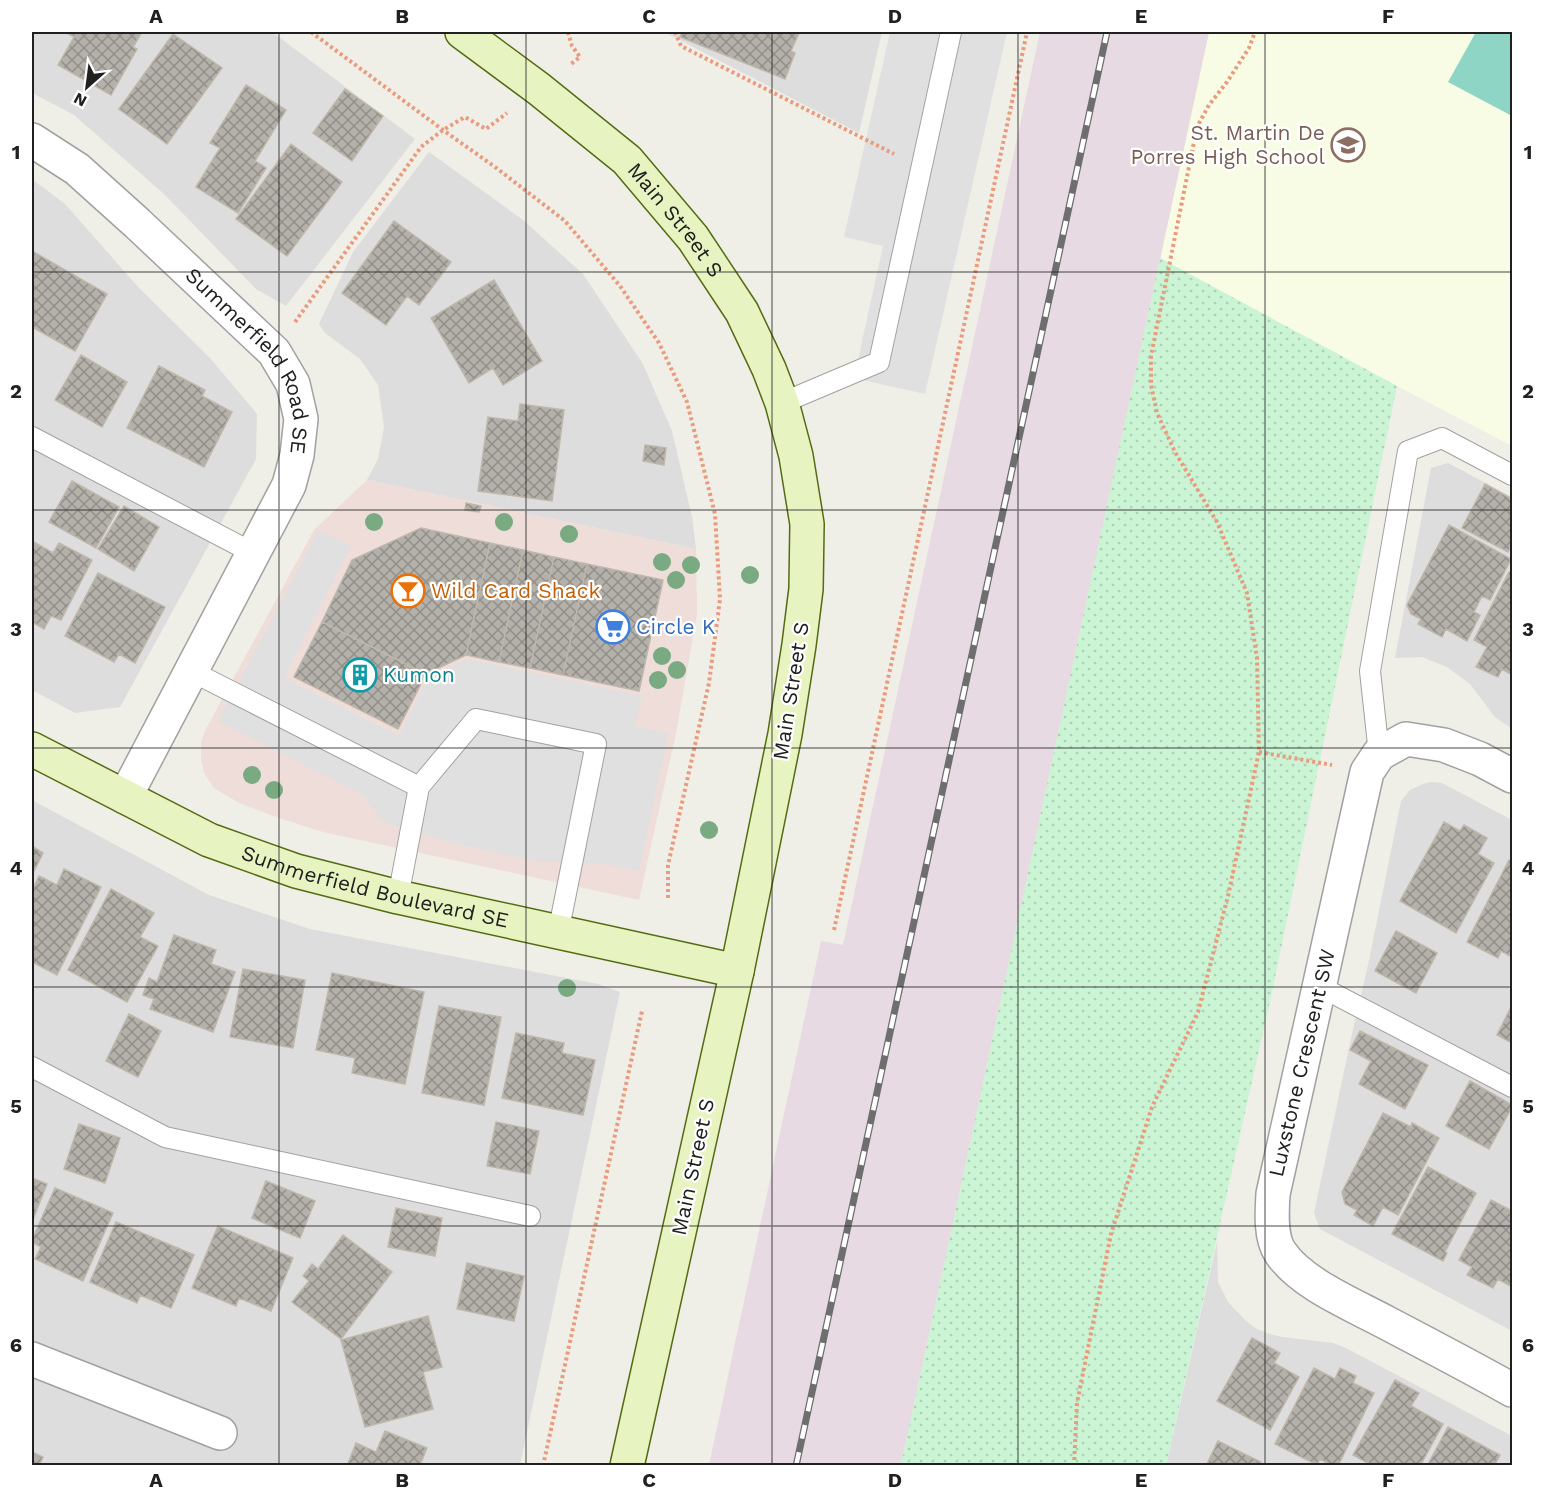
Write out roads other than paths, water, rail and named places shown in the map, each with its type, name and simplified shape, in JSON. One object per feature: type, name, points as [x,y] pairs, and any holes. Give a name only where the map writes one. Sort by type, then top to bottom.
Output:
[{"type":"main road","name":"Main Street S","points":[[473,35],[627,160],[693,238],[742,312],[769,369],[782,403],[796,456],[807,524],[807,589],[785,734],[737,971],[627,1466]]},
{"type":"main road","name":"Summerfield Boulevard SE","points":[[32,749],[209,840],[296,872],[558,933],[737,971]]},
{"type":"street","name":"Summerfield Road SE","points":[[32,140],[77,169],[274,352],[293,384],[301,418],[297,455],[289,485],[125,797]]},
{"type":"street","points":[[1373,763],[1406,739],[1444,745],[1480,759],[1512,776]]},
{"type":"street","name":"Luxstone Crescent SW","points":[[1373,763],[1319,986],[1273,1194],[1272,1227],[1279,1251],[1303,1276],[1512,1390]]},
{"type":"street","points":[[32,1359],[220,1434]]},
{"type":"lane","points":[[782,403],[879,362],[951,32]]},
{"type":"lane","points":[[32,437],[253,553]]},
{"type":"lane","points":[[1373,763],[1370,671],[1408,451],[1442,438],[1512,475]]},
{"type":"lane","points":[[191,671],[419,787]]},
{"type":"lane","points":[[399,897],[419,787],[476,719],[596,744],[558,933]]},
{"type":"lane","points":[[1319,986],[1512,1087]]},
{"type":"lane","points":[[32,1067],[165,1137],[530,1216]]},
{"type":"railway","points":[[796,1466],[1107,32]]},
{"type":"place","name":"St. Martin De Porres High School","points":[[1348,145]]},
{"type":"place","name":"Wild Card Shack","points":[[408,591]]},
{"type":"place","name":"Circle K","points":[[613,627]]},
{"type":"place","name":"Kumon","points":[[360,675]]}]
